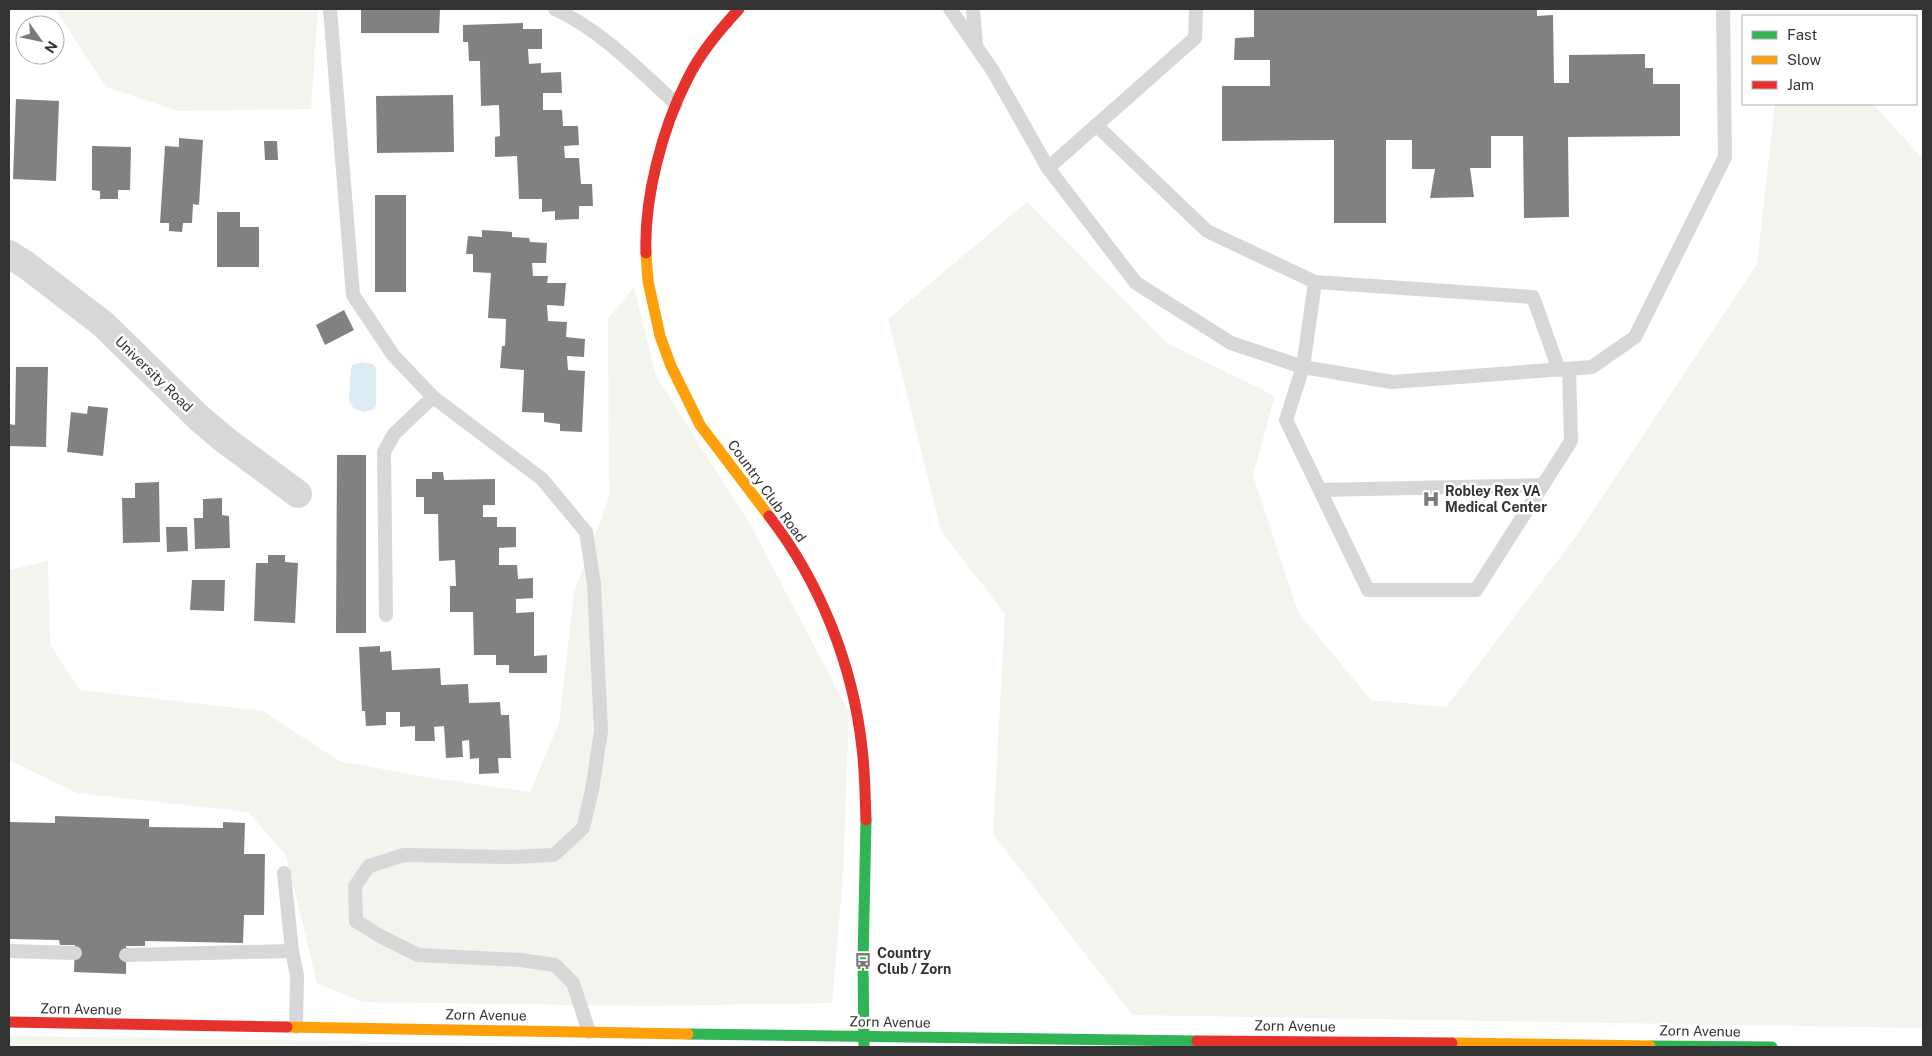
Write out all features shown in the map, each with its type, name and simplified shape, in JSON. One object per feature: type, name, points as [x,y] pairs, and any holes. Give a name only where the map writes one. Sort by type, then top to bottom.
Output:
[{"type":"main road","name":"Country Club Road","points":[[739,9],[713,38],[687,79],[664,135],[650,195],[646,250],[648,281],[653,311],[671,366],[700,425],[786,538],[825,609],[851,684],[862,747],[866,820],[863,961],[864,1042]]},
{"type":"main road","name":"Zorn Avenue","points":[[9,1022],[589,1032],[864,1042],[1772,1047]]},
{"type":"street","name":"University Road","points":[[9,254],[103,324],[199,418],[225,440],[298,494]]},
{"type":"lane","points":[[330,9],[353,296],[393,355],[434,397],[542,480],[586,532],[594,584],[601,731],[592,790],[583,828],[554,855],[511,857],[404,855],[369,866],[355,886],[356,921],[380,936],[418,955],[521,960],[555,965],[573,983],[589,1032]]},
{"type":"lane","points":[[555,9],[571,16],[606,40],[676,104]]},
{"type":"lane","points":[[950,9],[993,71],[1048,168],[1136,283],[1231,343],[1303,367],[1392,382],[1592,368],[1635,337],[1725,157],[1723,9]]},
{"type":"lane","points":[[973,9],[976,47]]},
{"type":"lane","points":[[1048,168],[1195,38],[1196,9]]},
{"type":"lane","points":[[1096,125],[1207,231],[1315,282],[1533,297],[1564,370],[1571,441],[1476,590],[1368,590],[1286,420],[1303,367],[1315,282]]},
{"type":"lane","points":[[386,615],[384,452],[394,434],[434,397]]},
{"type":"lane","points":[[1320,490],[1543,485]]},
{"type":"lane","points":[[284,873],[292,951],[297,975],[296,1027]]},
{"type":"lane","points":[[9,950],[75,953]]},
{"type":"lane","points":[[126,955],[292,951]]},
{"type":"shaded area","points":[[55,9],[318,9],[311,109],[179,111],[106,87],[65,24],[65,15],[59,15]]},
{"type":"shaded area","points":[[1775,105],[1874,105],[1923,159],[1923,1028],[1132,1015],[993,834],[1005,614],[941,531],[888,319],[1027,202],[1167,343],[1275,396],[1253,475],[1298,612],[1371,700],[1446,707],[1577,535],[1757,264]]},
{"type":"shaded area","points":[[634,287],[656,376],[750,524],[849,712],[843,877],[832,1003],[646,1006],[362,1002],[317,983],[286,855],[248,812],[77,793],[9,760],[9,570],[48,561],[50,644],[80,690],[263,711],[339,761],[426,777],[530,792],[559,723],[574,593],[609,497],[608,319]]},
{"type":"shaded area","points":[[362,362],[373,364],[376,368],[376,405],[374,409],[365,412],[354,409],[349,401],[352,365]]},
{"type":"shaded area","points":[[9,1036],[746,1047],[9,1047]]},
{"type":"building","points":[[361,9],[440,9],[439,33],[361,33]]},
{"type":"building","points":[[1254,9],[1537,9],[1537,16],[1553,15],[1554,83],[1569,83],[1569,55],[1645,54],[1645,68],[1653,68],[1653,84],[1680,84],[1680,136],[1568,137],[1569,217],[1524,218],[1523,136],[1491,136],[1491,168],[1470,168],[1474,197],[1430,198],[1435,169],[1412,169],[1412,140],[1386,140],[1386,223],[1334,223],[1334,140],[1222,141],[1222,86],[1270,86],[1270,60],[1234,60],[1235,38],[1254,37]]},
{"type":"building","points":[[523,23],[523,29],[542,29],[542,49],[528,49],[529,64],[541,63],[541,73],[561,72],[562,93],[543,93],[543,110],[562,110],[563,126],[578,126],[579,145],[564,146],[565,158],[579,158],[581,184],[592,184],[593,206],[579,206],[579,219],[555,220],[555,211],[542,212],[542,199],[519,199],[517,156],[495,157],[495,137],[500,136],[499,105],[481,106],[480,61],[469,61],[468,42],[463,42],[463,25]]},
{"type":"building","points":[[453,95],[454,152],[377,153],[376,96]]},
{"type":"building","points":[[16,99],[59,101],[56,181],[13,179]]},
{"type":"building","points":[[179,138],[203,140],[199,205],[193,204],[192,223],[183,223],[182,232],[169,231],[169,223],[160,223],[165,146],[179,147]]},
{"type":"building","points":[[264,141],[277,141],[278,160],[265,160]]},
{"type":"building","points":[[92,146],[131,147],[130,190],[118,190],[118,199],[100,199],[100,191],[92,190]]},
{"type":"building","points":[[375,195],[406,195],[406,292],[375,292]]},
{"type":"building","points":[[217,212],[240,212],[240,227],[259,227],[259,267],[217,267]]},
{"type":"building","points":[[482,230],[512,232],[512,237],[529,238],[530,242],[547,243],[546,263],[532,263],[533,276],[548,276],[547,283],[566,283],[564,306],[547,305],[548,321],[567,322],[566,337],[585,339],[584,357],[567,356],[568,370],[585,371],[582,432],[560,431],[560,424],[544,422],[544,413],[522,412],[524,370],[500,368],[502,346],[505,346],[506,319],[488,318],[491,273],[473,272],[473,254],[466,254],[468,236],[482,237]]},
{"type":"building","points":[[344,310],[354,330],[325,345],[316,325]]},
{"type":"building","points":[[16,367],[48,367],[46,447],[9,446],[9,424],[15,425]]},
{"type":"building","points":[[88,406],[108,408],[103,456],[67,452],[71,412],[87,414]]},
{"type":"building","points":[[337,455],[366,455],[366,633],[336,633]]},
{"type":"building","points":[[432,472],[443,472],[444,480],[495,479],[495,505],[483,505],[483,517],[497,517],[497,527],[516,527],[516,547],[499,548],[499,565],[517,565],[518,579],[533,578],[533,598],[516,599],[516,613],[534,612],[534,656],[547,655],[547,673],[509,673],[509,665],[496,665],[496,655],[474,655],[473,612],[450,612],[450,586],[456,586],[455,560],[439,561],[438,514],[424,514],[424,497],[416,497],[416,479],[432,479]]},
{"type":"building","points":[[159,482],[160,542],[123,543],[122,498],[135,498],[135,483]]},
{"type":"building","points":[[222,498],[222,515],[229,516],[230,548],[195,549],[194,518],[203,518],[203,499]]},
{"type":"building","points":[[166,527],[187,527],[188,551],[167,552]]},
{"type":"building","points":[[268,555],[285,555],[285,562],[298,563],[295,623],[254,621],[256,563],[268,563]]},
{"type":"building","points":[[192,580],[225,580],[224,611],[190,610]]},
{"type":"building","points":[[380,646],[380,652],[391,651],[392,670],[440,668],[441,685],[468,684],[469,703],[500,702],[501,715],[509,715],[511,758],[498,758],[499,773],[479,774],[479,758],[470,759],[469,740],[462,741],[463,757],[446,758],[444,726],[434,727],[435,741],[415,741],[415,726],[400,727],[400,712],[386,712],[386,725],[366,726],[365,711],[362,711],[359,647]]},
{"type":"building","points":[[55,816],[149,819],[149,827],[223,828],[223,822],[245,823],[244,854],[265,854],[264,915],[244,915],[243,943],[145,941],[145,946],[126,946],[126,974],[74,972],[75,945],[60,945],[59,940],[9,939],[9,822],[55,823]]},
{"type":"traffic: fast","points":[[864,1047],[863,961],[866,820]]},
{"type":"traffic: fast","points":[[688,1034],[1197,1041]]},
{"type":"traffic: fast","points":[[1650,1046],[1772,1047]]},
{"type":"traffic: slow","points":[[646,253],[648,281],[660,336],[671,366],[700,425],[769,516]]},
{"type":"traffic: slow","points":[[287,1027],[688,1034]]},
{"type":"traffic: slow","points":[[1452,1043],[1650,1046]]},
{"type":"traffic: jam","points":[[646,253],[648,210],[656,164],[678,99],[704,51],[739,9]]},
{"type":"traffic: jam","points":[[769,516],[804,568],[831,626],[842,656],[858,717],[864,766],[866,820]]},
{"type":"traffic: jam","points":[[9,1022],[287,1027]]},
{"type":"traffic: jam","points":[[1197,1041],[1452,1043]]},
{"type":"place","name":"Robley Rex VA Medical Center","points":[[1431,499]]},
{"type":"place","name":"Country Club / Zorn","points":[[863,961]]}]
